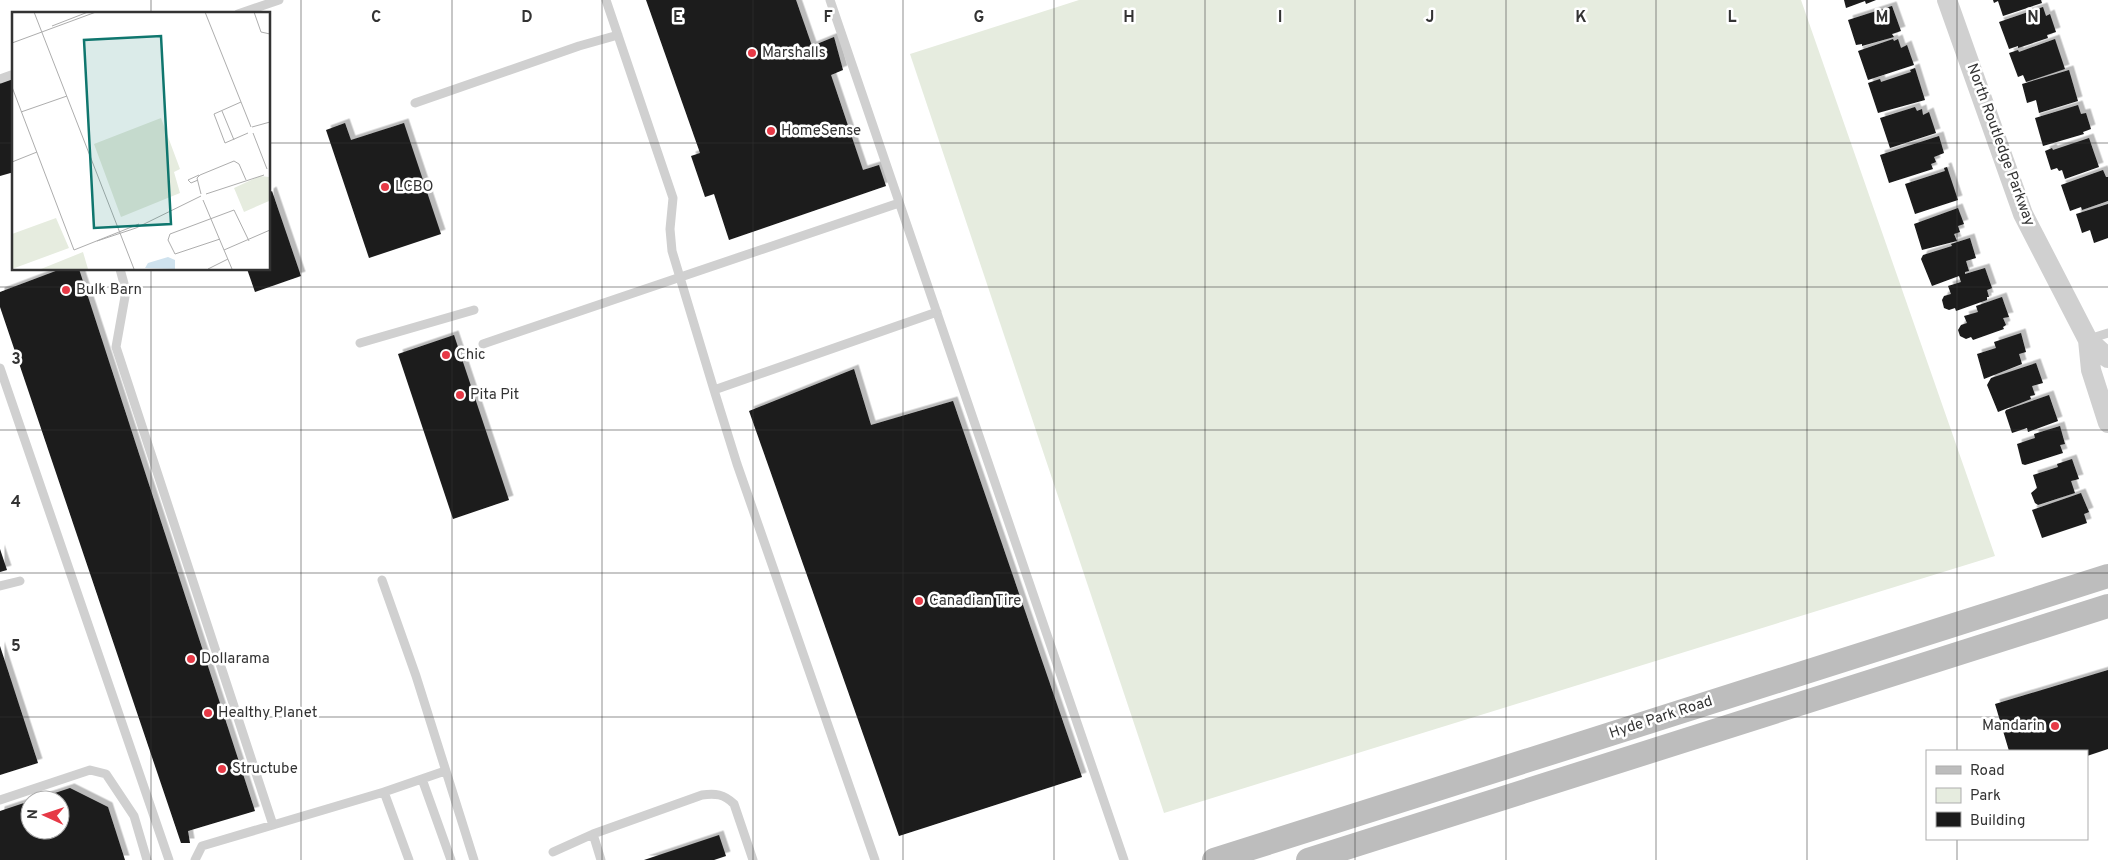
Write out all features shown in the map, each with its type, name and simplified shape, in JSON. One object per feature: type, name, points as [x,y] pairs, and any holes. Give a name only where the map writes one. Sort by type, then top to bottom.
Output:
[{"type":"main road","name":"Hyde Park Road","points":[[1214,860],[2108,576]]},
{"type":"main road","name":"Hyde Park Road","points":[[1308,860],[2108,606]]},
{"type":"street","name":"North Routledge Parkway","points":[[1947,0],[2023,214],[2088,340],[2108,358]]},
{"type":"street","name":"North Routledge Parkway","points":[[2088,340],[2091,370],[2108,423]]},
{"type":"lane","points":[[244,12],[279,0]]},
{"type":"lane","points":[[606,0],[673,198],[670,229],[672,251],[737,464],[875,860]]},
{"type":"lane","points":[[830,0],[1124,860]]},
{"type":"lane","points":[[415,103],[579,46],[618,35]]},
{"type":"lane","points":[[0,79],[12,75]]},
{"type":"lane","points":[[483,344],[899,203]]},
{"type":"lane","points":[[120,270],[126,291],[116,347],[273,825]]},
{"type":"lane","points":[[360,343],[474,310]]},
{"type":"lane","points":[[714,390],[937,312]]},
{"type":"lane","points":[[2088,340],[2108,333]]},
{"type":"lane","points":[[0,368],[169,860]]},
{"type":"lane","points":[[382,580],[414,668],[474,860]]},
{"type":"lane","points":[[0,586],[20,581]]},
{"type":"lane","points":[[0,800],[90,770],[106,774],[134,816],[147,860]]},
{"type":"lane","points":[[195,860],[202,846],[384,792],[422,780],[445,770]]},
{"type":"lane","points":[[422,780],[451,860]]},
{"type":"lane","points":[[384,792],[409,860]]},
{"type":"lane","points":[[553,852],[593,834],[702,795],[714,793],[728,798],[734,804],[753,860]]},
{"type":"lane","points":[[593,834],[601,860]]},
{"type":"green space","points":[[1079,0],[1801,0],[1995,556],[1164,813],[910,54]]},
{"type":"building","name":"HomeSense","points":[[646,0],[796,0],[812,46],[834,37],[843,70],[831,75],[863,170],[879,165],[886,186],[729,240],[714,194],[705,197],[691,156],[700,153]]},
{"type":"building","points":[[1844,0],[1876,0],[1866,4],[1865,1],[1846,8]]},
{"type":"building","points":[[1993,0],[2041,0],[2042,3],[2003,16],[1998,1],[1994,3]]},
{"type":"building","points":[[1892,6],[1901,31],[1892,34],[1894,37],[1862,46],[1862,44],[1856,45],[1848,20]]},
{"type":"building","points":[[2043,7],[2046,16],[2050,14],[2056,32],[2047,35],[2048,38],[2009,49],[1999,22]]},
{"type":"building","points":[[1893,39],[1894,41],[1898,39],[1901,48],[1907,45],[1914,65],[1868,80],[1858,51]]},
{"type":"building","points":[[2055,39],[2065,69],[2026,82],[2023,75],[2018,77],[2009,53],[2018,50],[2019,52]]},
{"type":"building","points":[[1915,68],[1925,100],[1878,113],[1868,83],[1880,79],[1881,82],[1911,72],[1910,70]]},
{"type":"building","points":[[2069,70],[2078,101],[2039,113],[2036,100],[2027,103],[2022,84]]},
{"type":"building","points":[[12,79],[12,173],[0,176],[0,83]]},
{"type":"building","points":[[2078,105],[2081,114],[2086,113],[2091,129],[2083,132],[2084,134],[2043,146],[2035,118]]},
{"type":"building","points":[[1915,107],[1917,111],[1922,109],[1923,115],[1929,112],[1936,133],[1890,148],[1880,118]]},
{"type":"building","name":"LCBO","points":[[345,123],[351,140],[404,123],[441,234],[369,258],[326,130]]},
{"type":"building","points":[[1939,136],[1944,153],[1934,157],[1936,162],[1931,164],[1933,169],[1889,183],[1880,155]]},
{"type":"building","points":[[2089,138],[2099,167],[2065,179],[2062,170],[2059,171],[2057,168],[2051,170],[2045,151]]},
{"type":"building","points":[[1947,167],[1958,200],[1915,214],[1905,184],[1945,171],[1944,168]]},
{"type":"building","points":[[2103,170],[2106,177],[2108,177],[2108,201],[2082,210],[2081,207],[2070,211],[2061,185]]},
{"type":"building","points":[[272,191],[301,276],[255,292],[247,270],[270,270],[270,192]]},
{"type":"building","points":[[2108,204],[2108,238],[2094,243],[2090,230],[2082,233],[2076,214]]},
{"type":"building","points":[[1958,208],[1964,224],[1958,226],[1960,232],[1954,234],[1957,241],[1922,250],[1914,224]]},
{"type":"building","points":[[1970,238],[1976,258],[1966,261],[1969,271],[1965,272],[1965,274],[1985,268],[1992,288],[1987,290],[1989,297],[1987,297],[1987,300],[1956,311],[1955,308],[1949,310],[1944,308],[1942,300],[1944,296],[1951,294],[1948,286],[1961,282],[1959,276],[1932,286],[1921,259],[1923,255]]},
{"type":"building","points":[[58,270],[79,270],[255,811],[188,831],[190,843],[181,843],[0,307],[0,292]]},
{"type":"building","points":[[2002,297],[2009,317],[2003,318],[2006,325],[2003,327],[2004,329],[1973,340],[1971,337],[1966,339],[1960,336],[1958,330],[1961,325],[1967,323],[1964,316],[1978,312],[1976,306]]},
{"type":"building","points":[[2021,333],[2026,352],[2019,354],[2022,364],[1984,379],[1977,354],[1996,348],[1994,342]]},
{"type":"building","points":[[454,335],[509,500],[453,519],[398,354]]},
{"type":"building","points":[[2036,363],[2043,383],[2032,386],[2035,395],[2030,396],[2031,399],[1998,412],[1987,385],[1991,378]]},
{"type":"building","name":"Canadian Tire","points":[[854,369],[871,425],[953,401],[1082,777],[899,836],[749,411]]},
{"type":"building","points":[[2049,395],[2058,421],[2028,432],[2027,428],[2012,433],[2006,410]]},
{"type":"building","points":[[2060,426],[2065,444],[2060,445],[2063,453],[2025,465],[2022,464],[2017,444],[2035,438],[2034,434]]},
{"type":"building","points":[[2072,459],[2079,479],[2071,481],[2075,493],[2038,505],[2035,503],[2031,493],[2037,488],[2033,475],[2058,467],[2057,464]]},
{"type":"building","points":[[2081,493],[2089,512],[2084,514],[2087,523],[2042,538],[2032,510]]},
{"type":"building","points":[[0,549],[7,570],[0,572]]},
{"type":"building","points":[[0,646],[38,763],[0,775]]},
{"type":"building","name":"Mandarin","points":[[2108,670],[2108,749],[2088,756],[2088,750],[2009,750],[1995,704]]},
{"type":"building","points":[[70,788],[108,807],[125,860],[0,860],[0,811],[20,804],[20,840],[70,840],[70,790],[64,790]]},
{"type":"building","points":[[719,835],[726,856],[714,860],[644,860]]},
{"type":"place","name":"Marshalls","points":[[752,53]]},
{"type":"place","name":"HomeSense","points":[[771,131]]},
{"type":"place","name":"LCBO","points":[[385,187]]},
{"type":"place","name":"Bulk Barn","points":[[66,290]]},
{"type":"place","name":"Chic","points":[[446,355]]},
{"type":"place","name":"Pita Pit","points":[[460,395]]},
{"type":"place","name":"Canadian Tire","points":[[919,601]]},
{"type":"place","name":"Dollarama","points":[[191,659]]},
{"type":"place","name":"Healthy Planet","points":[[208,713]]},
{"type":"place","name":"Mandarin","points":[[2055,726]]},
{"type":"place","name":"Structube","points":[[222,769]]}]
